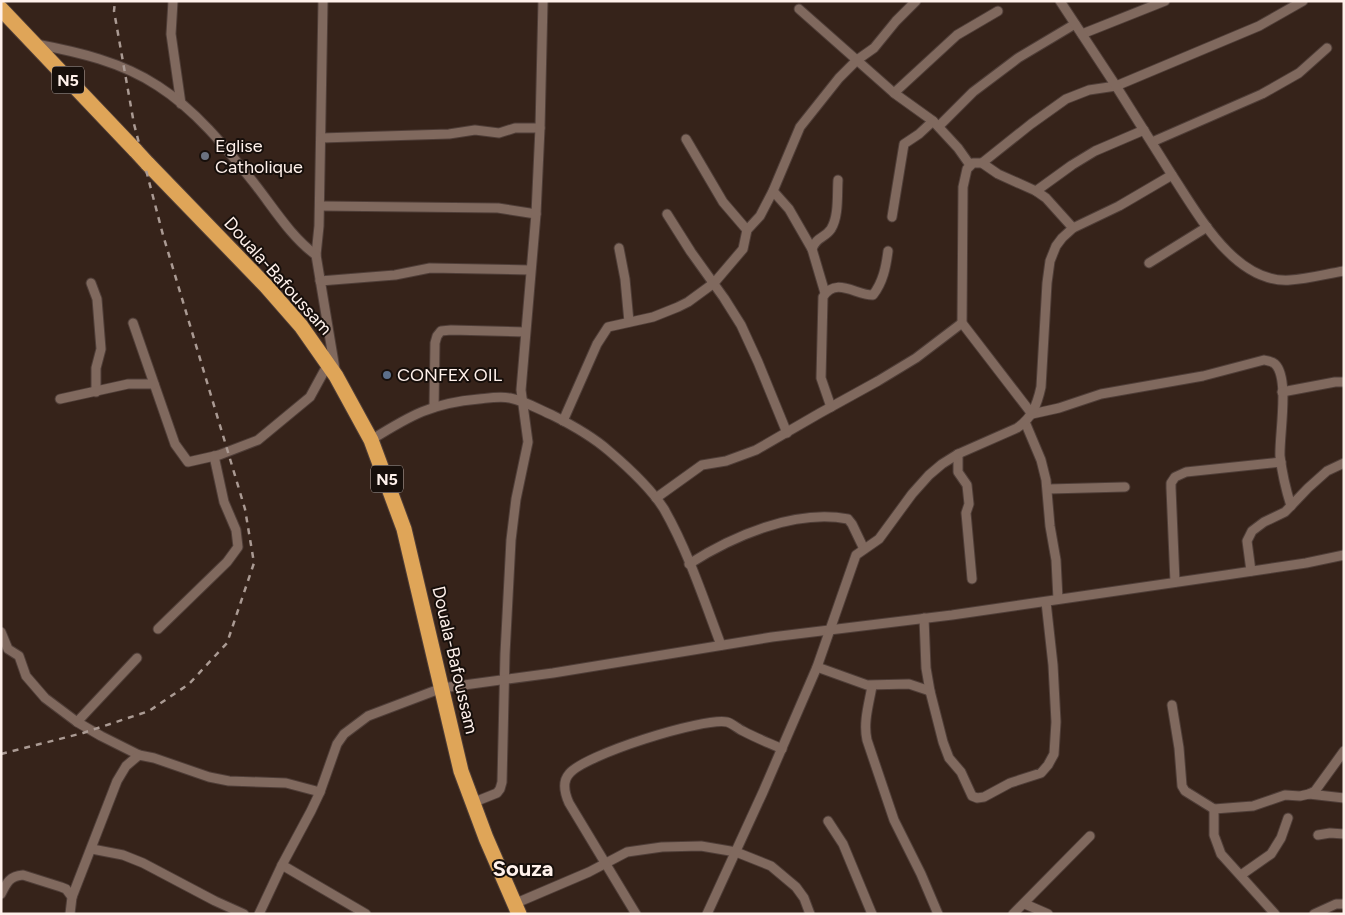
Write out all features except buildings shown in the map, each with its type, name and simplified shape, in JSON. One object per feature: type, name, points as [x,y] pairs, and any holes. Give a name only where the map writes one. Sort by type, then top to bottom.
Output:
[{"type":"highway","name":"Douala-Bafoussam","points":[[1,9],[266,286],[301,326],[332,370],[371,440],[404,529],[454,744],[472,803],[516,909]]},
{"type":"street","points":[[173,1],[171,34],[181,104]]},
{"type":"street","points":[[133,323],[175,444],[188,462],[214,456],[258,440],[310,397],[332,370],[316,255],[320,226],[323,1]]},
{"type":"street","points":[[472,803],[493,795],[501,786],[511,540],[516,499],[528,442],[522,401],[522,370],[536,214],[543,1]]},
{"type":"street","points":[[563,421],[597,344],[606,330],[611,326],[652,317],[678,307],[714,283],[743,249],[747,230],[760,216],[773,191],[800,127],[839,78],[857,60],[874,48],[896,21],[916,1]]},
{"type":"street","points":[[1060,1],[1207,227],[1234,258],[1270,279],[1290,280],[1344,271]]},
{"type":"street","points":[[1082,34],[1166,1]]},
{"type":"street","points":[[982,163],[1066,99],[1089,90],[1116,86],[1259,26],[1303,1]]},
{"type":"street","points":[[799,9],[894,93],[936,124],[958,148],[970,165]]},
{"type":"street","points":[[894,93],[957,35],[998,11]]},
{"type":"street","points":[[892,217],[904,144],[936,124],[973,92],[1018,58],[1074,24]]},
{"type":"street","points":[[34,43],[96,57],[159,86],[215,135],[301,242],[316,255]]},
{"type":"street","points":[[1152,142],[1262,94],[1299,73],[1327,48]]},
{"type":"street","points":[[321,138],[448,134],[475,130],[498,133],[515,128],[540,128]]},
{"type":"street","points":[[1036,191],[1095,151],[1144,130]]},
{"type":"street","points":[[686,139],[723,202],[747,230]]},
{"type":"street","points":[[1032,414],[962,323],[962,200],[966,174],[970,165],[982,163],[998,174],[1036,191],[1046,198],[1073,228]]},
{"type":"street","points":[[707,914],[817,667],[828,631],[845,590],[853,560],[864,549],[879,539],[912,494],[942,464],[958,454],[1017,428],[1032,414],[1041,388],[1047,283],[1050,261],[1056,246],[1073,228],[1119,206],[1172,175]]},
{"type":"street","points":[[812,249],[814,242],[832,228],[838,180]]},
{"type":"street","points":[[773,191],[789,209],[812,249],[825,293],[822,302],[821,371],[822,384],[831,407]]},
{"type":"street","points":[[320,206],[488,208],[536,214]]},
{"type":"street","points":[[667,214],[690,252],[731,309],[749,342],[787,433]]},
{"type":"street","points":[[1149,262],[1207,227]]},
{"type":"street","points":[[619,248],[625,279],[629,322]]},
{"type":"street","points":[[825,293],[828,290],[837,288],[857,290],[866,295],[873,295],[878,289],[886,267],[888,251]]},
{"type":"street","points":[[320,281],[395,275],[430,268],[530,270]]},
{"type":"street","points":[[91,283],[97,299],[101,348],[96,368],[96,392]]},
{"type":"street","points":[[656,498],[702,465],[742,456],[756,450],[896,371],[962,323]]},
{"type":"street","points":[[434,407],[435,343],[441,331],[525,332]]},
{"type":"street","points":[[1032,414],[1059,408],[1101,394],[1202,376],[1264,360],[1274,362],[1278,368],[1282,392],[1281,462],[1291,506]]},
{"type":"street","points":[[1282,392],[1344,382]]},
{"type":"street","points":[[60,399],[128,384],[154,384]]},
{"type":"street","points":[[371,440],[409,417],[434,407],[461,400],[491,397],[507,397],[522,401],[563,421],[597,441],[616,457],[656,498],[675,532],[721,645]]},
{"type":"street","points":[[1025,422],[1041,460],[1048,489],[1050,526],[1056,560],[1058,599]]},
{"type":"street","points":[[958,454],[958,472],[967,485],[969,504],[966,514],[972,579]]},
{"type":"street","points":[[158,629],[227,562],[238,547],[236,530],[224,502],[214,456]]},
{"type":"street","points":[[1175,582],[1171,484],[1176,477],[1195,470],[1281,462]]},
{"type":"street","points":[[1251,571],[1247,549],[1249,535],[1258,526],[1285,512],[1327,471],[1344,463]]},
{"type":"street","points":[[1048,489],[1125,487]]},
{"type":"street","points":[[689,564],[721,544],[733,539],[803,518],[848,519],[864,549]]},
{"type":"street","points":[[258,914],[320,792],[337,744],[344,734],[368,716],[442,688],[504,678],[553,673],[721,645],[1046,602],[1344,555]]},
{"type":"street","points":[[924,618],[924,648],[930,691],[943,742],[949,758],[962,772],[972,796],[977,798],[984,797],[1010,783],[1041,773],[1054,754],[1056,722],[1053,665],[1046,602]]},
{"type":"street","points":[[1,632],[8,648],[19,656],[23,669],[32,684],[45,698],[77,722],[101,736],[139,755],[154,758],[210,777],[286,783],[320,792]]},
{"type":"street","points":[[77,722],[137,658]]},
{"type":"street","points":[[817,667],[861,684],[872,686],[909,684],[930,691]]},
{"type":"street","points":[[872,686],[865,729],[867,740],[894,820],[922,874],[938,914]]},
{"type":"street","points":[[1172,705],[1182,786],[1185,791],[1214,809],[1253,806],[1285,795],[1300,796],[1309,794],[1315,791],[1344,751]]},
{"type":"street","points":[[636,914],[566,798],[565,782],[568,774],[578,765],[625,745],[669,732],[725,722],[782,749]]},
{"type":"street","points":[[70,914],[72,897],[117,781],[126,766],[139,755]]},
{"type":"street","points":[[1309,794],[1344,798]]},
{"type":"street","points":[[1214,809],[1214,836],[1221,854],[1275,914]]},
{"type":"street","points":[[1241,874],[1271,854],[1288,818]]},
{"type":"street","points":[[828,821],[843,844],[872,914]]},
{"type":"street","points":[[1318,835],[1330,833],[1344,834]]},
{"type":"street","points":[[1013,914],[1090,836]]},
{"type":"street","points":[[516,909],[627,852],[654,848],[701,846],[736,852],[764,862],[784,875],[802,894],[810,914]]},
{"type":"street","points":[[92,849],[143,863],[244,914]]},
{"type":"street","points":[[282,865],[366,914]]},
{"type":"street","points":[[1,894],[8,881],[16,876],[23,875],[61,886],[72,897]]},
{"type":"street","points":[[1024,904],[1048,914]]},
{"type":"street","points":[[1314,914],[1336,904],[1344,904]]},
{"type":"railway","points":[[1,754],[83,733],[149,711],[189,684],[227,643],[254,563],[245,509],[163,235],[134,124],[114,11],[115,1]]},
{"type":"place","name":"Eglise Catholique","points":[[205,156]]},
{"type":"place","name":"CONFEX OIL","points":[[387,375]]},
{"type":"district","name":"Souza","points":[[523,868]]}]
